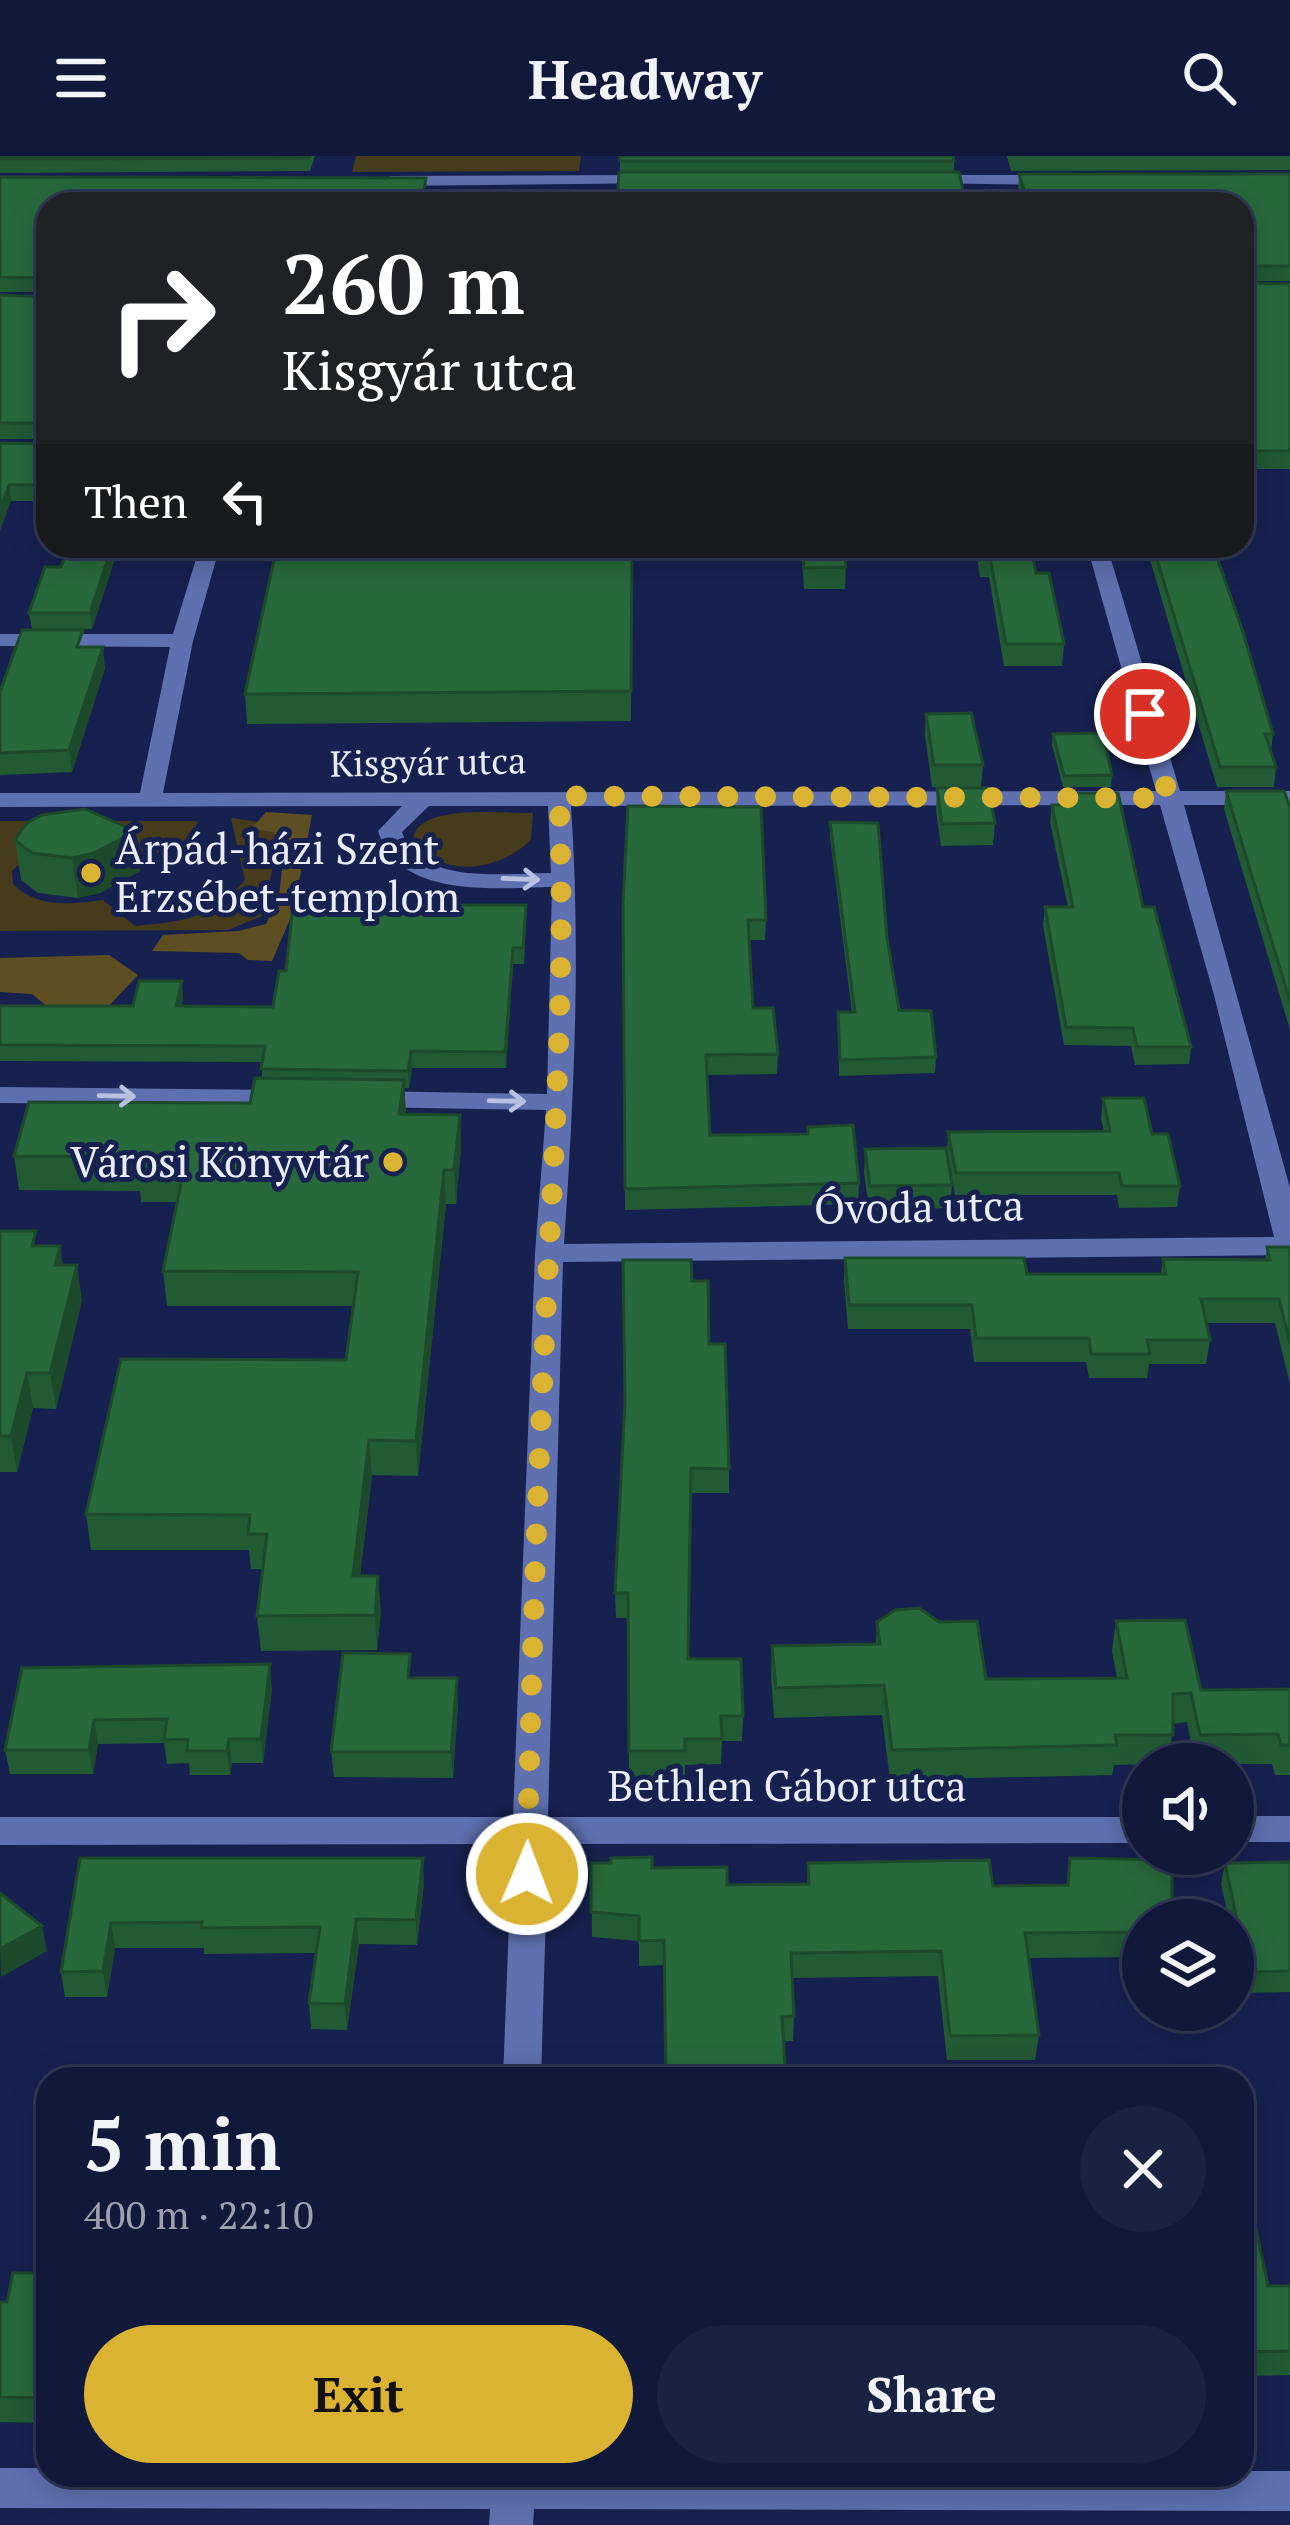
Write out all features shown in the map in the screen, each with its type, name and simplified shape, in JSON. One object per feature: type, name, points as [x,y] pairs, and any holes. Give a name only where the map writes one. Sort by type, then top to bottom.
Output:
[{"type":"street","points":[[367,181],[476,181],[593,173],[684,180]]},
{"type":"street","points":[[914,180],[1077,180]]},
{"type":"street","points":[[982,180],[986,192]]},
{"type":"street","points":[[476,181],[476,192]]},
{"type":"street","points":[[150,800],[182,641],[206,558]]},
{"type":"street","points":[[1100,558],[1227,995],[1290,1244]]},
{"type":"street","points":[[0,640],[182,641]]},
{"type":"street","points":[[522,2067],[549,1252],[560,1102],[564,880],[559,796]]},
{"type":"street","name":"Kisgyár utca","points":[[0,800],[1290,798]]},
{"type":"street","points":[[423,800],[390,831],[399,859],[424,872],[455,877],[564,880]]},
{"type":"street","points":[[0,1095],[560,1102]]},
{"type":"street","name":"Óvoda utca","points":[[549,1252],[1290,1244]]},
{"type":"street","points":[[1254,1829],[1290,1829]]},
{"type":"street","name":"Bethlen Gábor utca","points":[[0,1831],[1122,1830]]},
{"type":"street","points":[[0,2488],[513,2495],[1290,2491]]},
{"type":"shaded area","points":[[356,156],[581,156],[579,171],[352,172]]},
{"type":"shaded area","points":[[266,812],[312,815],[293,912],[272,961],[248,960],[239,953],[152,951],[163,935],[239,931],[266,924],[279,895],[285,843],[272,832],[252,828]]},
{"type":"shaded area","points":[[533,813],[531,840],[488,864],[472,867],[441,862],[413,843],[416,830],[442,816]]},
{"type":"shaded area","points":[[231,818],[282,825],[262,916],[228,930],[0,931],[0,821],[198,821],[194,832],[219,861],[191,864],[187,851],[23,861],[12,871],[13,884],[33,898],[67,903],[103,900],[135,926],[196,916],[220,903],[245,880]]},
{"type":"shaded area","points":[[109,955],[138,975],[104,1011],[54,1012],[32,994],[0,992],[0,958]]},
{"type":"building","points":[[0,156],[310,156],[0,159]]},
{"type":"building","points":[[620,156],[953,156],[954,161],[620,161]]},
{"type":"building","points":[[619,172],[959,172],[963,192],[618,192]]},
{"type":"building","points":[[1019,174],[1290,174],[1290,266],[1254,266],[1254,192],[1025,192]]},
{"type":"building","points":[[0,177],[426,178],[424,192],[36,192],[36,278],[0,277]]},
{"type":"building","points":[[1254,283],[1290,284],[1290,451],[1254,451]]},
{"type":"building","points":[[0,295],[36,297],[36,423],[0,423]]},
{"type":"building","points":[[0,443],[36,444],[36,485],[9,485],[0,509]]},
{"type":"building","points":[[64,558],[108,558],[90,613],[29,613],[45,567],[61,567]]},
{"type":"building","points":[[274,558],[632,558],[631,691],[245,694]]},
{"type":"building","points":[[804,558],[845,558],[846,567],[804,568]]},
{"type":"building","points":[[990,558],[1033,558],[1036,573],[1049,573],[1064,644],[1006,644]]},
{"type":"building","points":[[1157,558],[1217,558],[1243,632],[1273,734],[1265,734],[1276,767],[1220,767]]},
{"type":"building","points":[[22,630],[83,630],[77,647],[103,647],[69,750],[0,753],[0,692]]},
{"type":"building","points":[[971,713],[983,765],[934,765],[926,714]]},
{"type":"building","points":[[1103,733],[1112,775],[1064,776],[1053,734]]},
{"type":"building","points":[[937,788],[988,788],[995,823],[942,824]]},
{"type":"building","points":[[1226,791],[1284,791],[1290,807],[1290,1001]]},
{"type":"building","points":[[1071,793],[1118,793],[1143,907],[1154,907],[1191,1047],[1137,1047],[1133,1028],[1066,1027],[1045,907],[1073,907],[1052,805],[1074,805]]},
{"type":"building","points":[[628,806],[761,807],[766,920],[748,920],[753,1008],[773,1008],[778,1054],[706,1055],[710,1135],[808,1134],[808,1127],[853,1125],[859,1183],[625,1189],[623,904]]},
{"type":"building","points":[[85,809],[135,831],[94,853],[72,858],[32,853],[15,840],[27,823],[42,815]]},
{"type":"building","points":[[830,822],[878,823],[887,938],[899,1010],[931,1011],[936,1057],[840,1060],[838,1012],[855,1012]]},
{"type":"building","points":[[421,905],[526,905],[523,948],[513,948],[505,1052],[411,1051],[408,1071],[261,1069],[265,1046],[0,1045],[0,1006],[133,1006],[139,981],[182,981],[176,1006],[273,1007],[279,971],[286,971],[292,914],[420,911]]},
{"type":"building","points":[[255,1078],[404,1080],[399,1114],[460,1115],[454,1170],[444,1170],[416,1441],[369,1440],[353,1576],[378,1576],[375,1615],[257,1616],[267,1534],[248,1534],[250,1515],[86,1514],[121,1359],[346,1360],[358,1272],[163,1271],[184,1169],[137,1169],[140,1157],[14,1156],[29,1102],[250,1103]]},
{"type":"building","points":[[1103,1098],[1144,1098],[1152,1134],[1168,1134],[1180,1186],[1122,1186],[1119,1173],[956,1173],[948,1132],[1110,1131]]},
{"type":"building","points":[[946,1148],[952,1185],[870,1186],[865,1149]]},
{"type":"building","points":[[0,1231],[36,1231],[32,1246],[60,1246],[55,1265],[77,1265],[50,1373],[27,1373],[11,1436],[0,1436]]},
{"type":"building","points":[[1267,1247],[1290,1247],[1290,1343],[1279,1299],[1201,1299],[1210,1340],[1147,1340],[1150,1354],[1091,1354],[1089,1338],[976,1338],[972,1305],[849,1305],[845,1258],[1024,1258],[1027,1274],[1166,1274],[1163,1259],[1270,1260]]},
{"type":"building","points":[[623,1260],[691,1260],[692,1281],[708,1281],[709,1344],[725,1344],[729,1469],[691,1468],[688,1659],[741,1659],[743,1716],[721,1716],[722,1739],[685,1739],[685,1751],[629,1751],[628,1593],[615,1593],[625,1403]]},
{"type":"building","points":[[919,1608],[939,1622],[977,1621],[986,1679],[1127,1678],[1116,1621],[1185,1620],[1201,1690],[1290,1689],[1290,1745],[1281,1745],[1278,1734],[1200,1735],[1191,1693],[1173,1694],[1173,1735],[1115,1735],[1117,1745],[892,1750],[884,1685],[776,1688],[772,1646],[880,1644],[877,1622],[895,1610]]},
{"type":"building","points":[[343,1653],[410,1654],[408,1678],[457,1678],[451,1752],[331,1752]]},
{"type":"building","points":[[270,1664],[261,1739],[229,1739],[227,1751],[187,1751],[188,1739],[164,1740],[167,1719],[94,1720],[89,1750],[5,1750],[22,1668]]},
{"type":"building","points":[[652,1857],[652,1868],[727,1867],[727,1885],[809,1884],[808,1863],[989,1860],[993,1886],[1068,1885],[1070,1858],[1122,1859],[1122,1875],[1172,1875],[1172,1899],[1122,1899],[1122,1932],[1025,1933],[1039,2035],[950,2036],[941,1951],[791,1953],[794,2016],[782,2017],[785,2067],[666,2067],[664,1940],[639,1941],[639,1916],[591,1912],[591,1863],[611,1863],[611,1858]]},
{"type":"building","points":[[80,1858],[423,1858],[416,1920],[356,1919],[345,2004],[309,2003],[320,1927],[111,1923],[103,1971],[61,1972]]},
{"type":"building","points":[[1290,1862],[1290,1971],[1254,1972],[1254,1899],[1233,1899],[1228,1875],[1254,1875],[1254,1863]]},
{"type":"building","points":[[0,1893],[42,1926],[0,1949]]},
{"type":"building","points":[[1254,2220],[1268,2286],[1290,2286],[1290,2351],[1254,2352]]},
{"type":"building","points":[[13,2273],[36,2273],[36,2398],[0,2397],[0,2302],[7,2302]]},
{"type":"place","name":"Árpád-házi Szent Erzsébet-templom","points":[[91,873]]},
{"type":"place","name":"Városi Könyvtár","points":[[393,1162]]},
{"type":"route","points":[[527,1874],[549,1252],[560,1102],[564,880],[559,796],[1169,798],[1145,714]]}]
